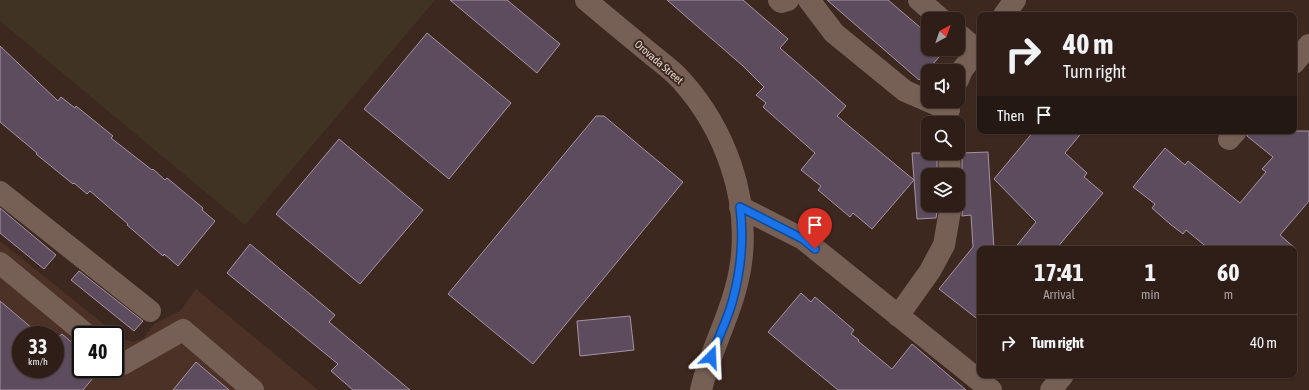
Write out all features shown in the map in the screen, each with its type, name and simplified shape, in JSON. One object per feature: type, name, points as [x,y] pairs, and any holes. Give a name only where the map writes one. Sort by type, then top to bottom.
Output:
[{"type":"street","name":"Orovada Street","points":[[586,0],[680,79],[706,111],[725,147],[737,186],[742,223],[741,263],[733,300],[705,372],[701,390]]},
{"type":"street","points":[[779,0],[781,2],[788,0]]},
{"type":"street","points":[[809,0],[834,34],[905,91],[949,111]]},
{"type":"street","points":[[919,0],[933,12]]},
{"type":"street","points":[[1006,12],[1015,0]]},
{"type":"street","points":[[965,39],[977,47]]},
{"type":"street","points":[[1297,59],[1309,45]]},
{"type":"street","points":[[965,66],[977,51]]},
{"type":"street","points":[[0,192],[150,312]]},
{"type":"street","points":[[740,207],[803,239],[991,390]]},
{"type":"street","points":[[898,316],[930,272],[944,245],[950,212]]},
{"type":"street","points":[[0,263],[76,326]]},
{"type":"street","points":[[124,363],[183,330],[253,390]]},
{"type":"street","points":[[1051,390],[1061,378]]},
{"type":"shaded area","points":[[0,0],[435,0],[245,225],[0,21]]},
{"type":"shaded area","points":[[0,241],[106,326],[72,326],[72,378],[124,378],[124,340],[133,342],[143,339],[154,324],[180,311],[196,289],[318,390],[0,390]]},
{"type":"building","points":[[450,0],[507,0],[560,44],[537,73]]},
{"type":"building","points":[[667,0],[743,0],[788,39],[780,48],[846,106],[837,116],[914,180],[872,229],[853,213],[850,217],[818,190],[821,186],[801,170],[815,153],[763,107],[766,103],[756,95],[764,87],[743,66]]},
{"type":"building","points":[[827,0],[888,0],[921,28],[921,56],[940,56],[933,64],[921,64],[921,78],[919,80]]},
{"type":"building","points":[[427,33],[511,103],[449,179],[364,109]]},
{"type":"building","points":[[0,46],[58,101],[61,97],[75,108],[76,106],[113,136],[111,138],[152,170],[153,169],[165,180],[167,178],[203,208],[202,210],[215,221],[178,266],[164,254],[163,256],[90,191],[87,194],[74,183],[73,184],[0,122]]},
{"type":"building","points":[[596,116],[604,116],[683,182],[533,364],[448,294]]},
{"type":"building","points":[[1297,131],[1309,131],[1309,201],[1280,235],[1293,246],[1205,246],[1186,230],[1183,234],[1170,224],[1152,208],[1155,204],[1133,187],[1165,148],[1185,165],[1188,161],[1240,203],[1266,172],[1262,169],[1273,157],[1247,136],[1247,134],[1297,134]]},
{"type":"building","points":[[1032,134],[1081,134],[1065,153],[1087,173],[1084,177],[1103,193],[1059,246],[1016,246],[1036,222],[994,179]]},
{"type":"building","points":[[339,139],[423,210],[360,284],[276,214]]},
{"type":"building","points":[[988,152],[994,246],[977,246],[977,319],[939,289],[973,247],[971,215],[962,216],[962,212],[965,212],[965,168],[962,168],[962,160],[965,160],[965,153]]},
{"type":"building","points":[[912,153],[921,153],[921,160],[937,160],[937,168],[921,168],[921,212],[937,212],[936,218],[917,219]]},
{"type":"building","points":[[0,208],[56,255],[44,269],[0,233]]},
{"type":"building","points":[[250,244],[335,315],[329,322],[410,390],[353,390],[331,371],[338,364],[227,273]]},
{"type":"building","points":[[79,271],[143,321],[134,331],[71,280]]},
{"type":"building","points":[[801,293],[811,302],[815,297],[854,330],[851,334],[859,340],[858,341],[892,369],[912,344],[966,390],[838,390],[768,332]]},
{"type":"building","points":[[0,301],[29,326],[12,326],[12,378],[64,378],[64,336],[72,343],[72,378],[93,378],[83,390],[0,390]]},
{"type":"building","points":[[630,316],[634,350],[580,356],[577,321]]},
{"type":"building","points":[[196,362],[229,390],[173,390]]},
{"type":"route","points":[[711,357],[733,300],[741,263],[742,223],[740,207],[803,239],[815,249]]}]
